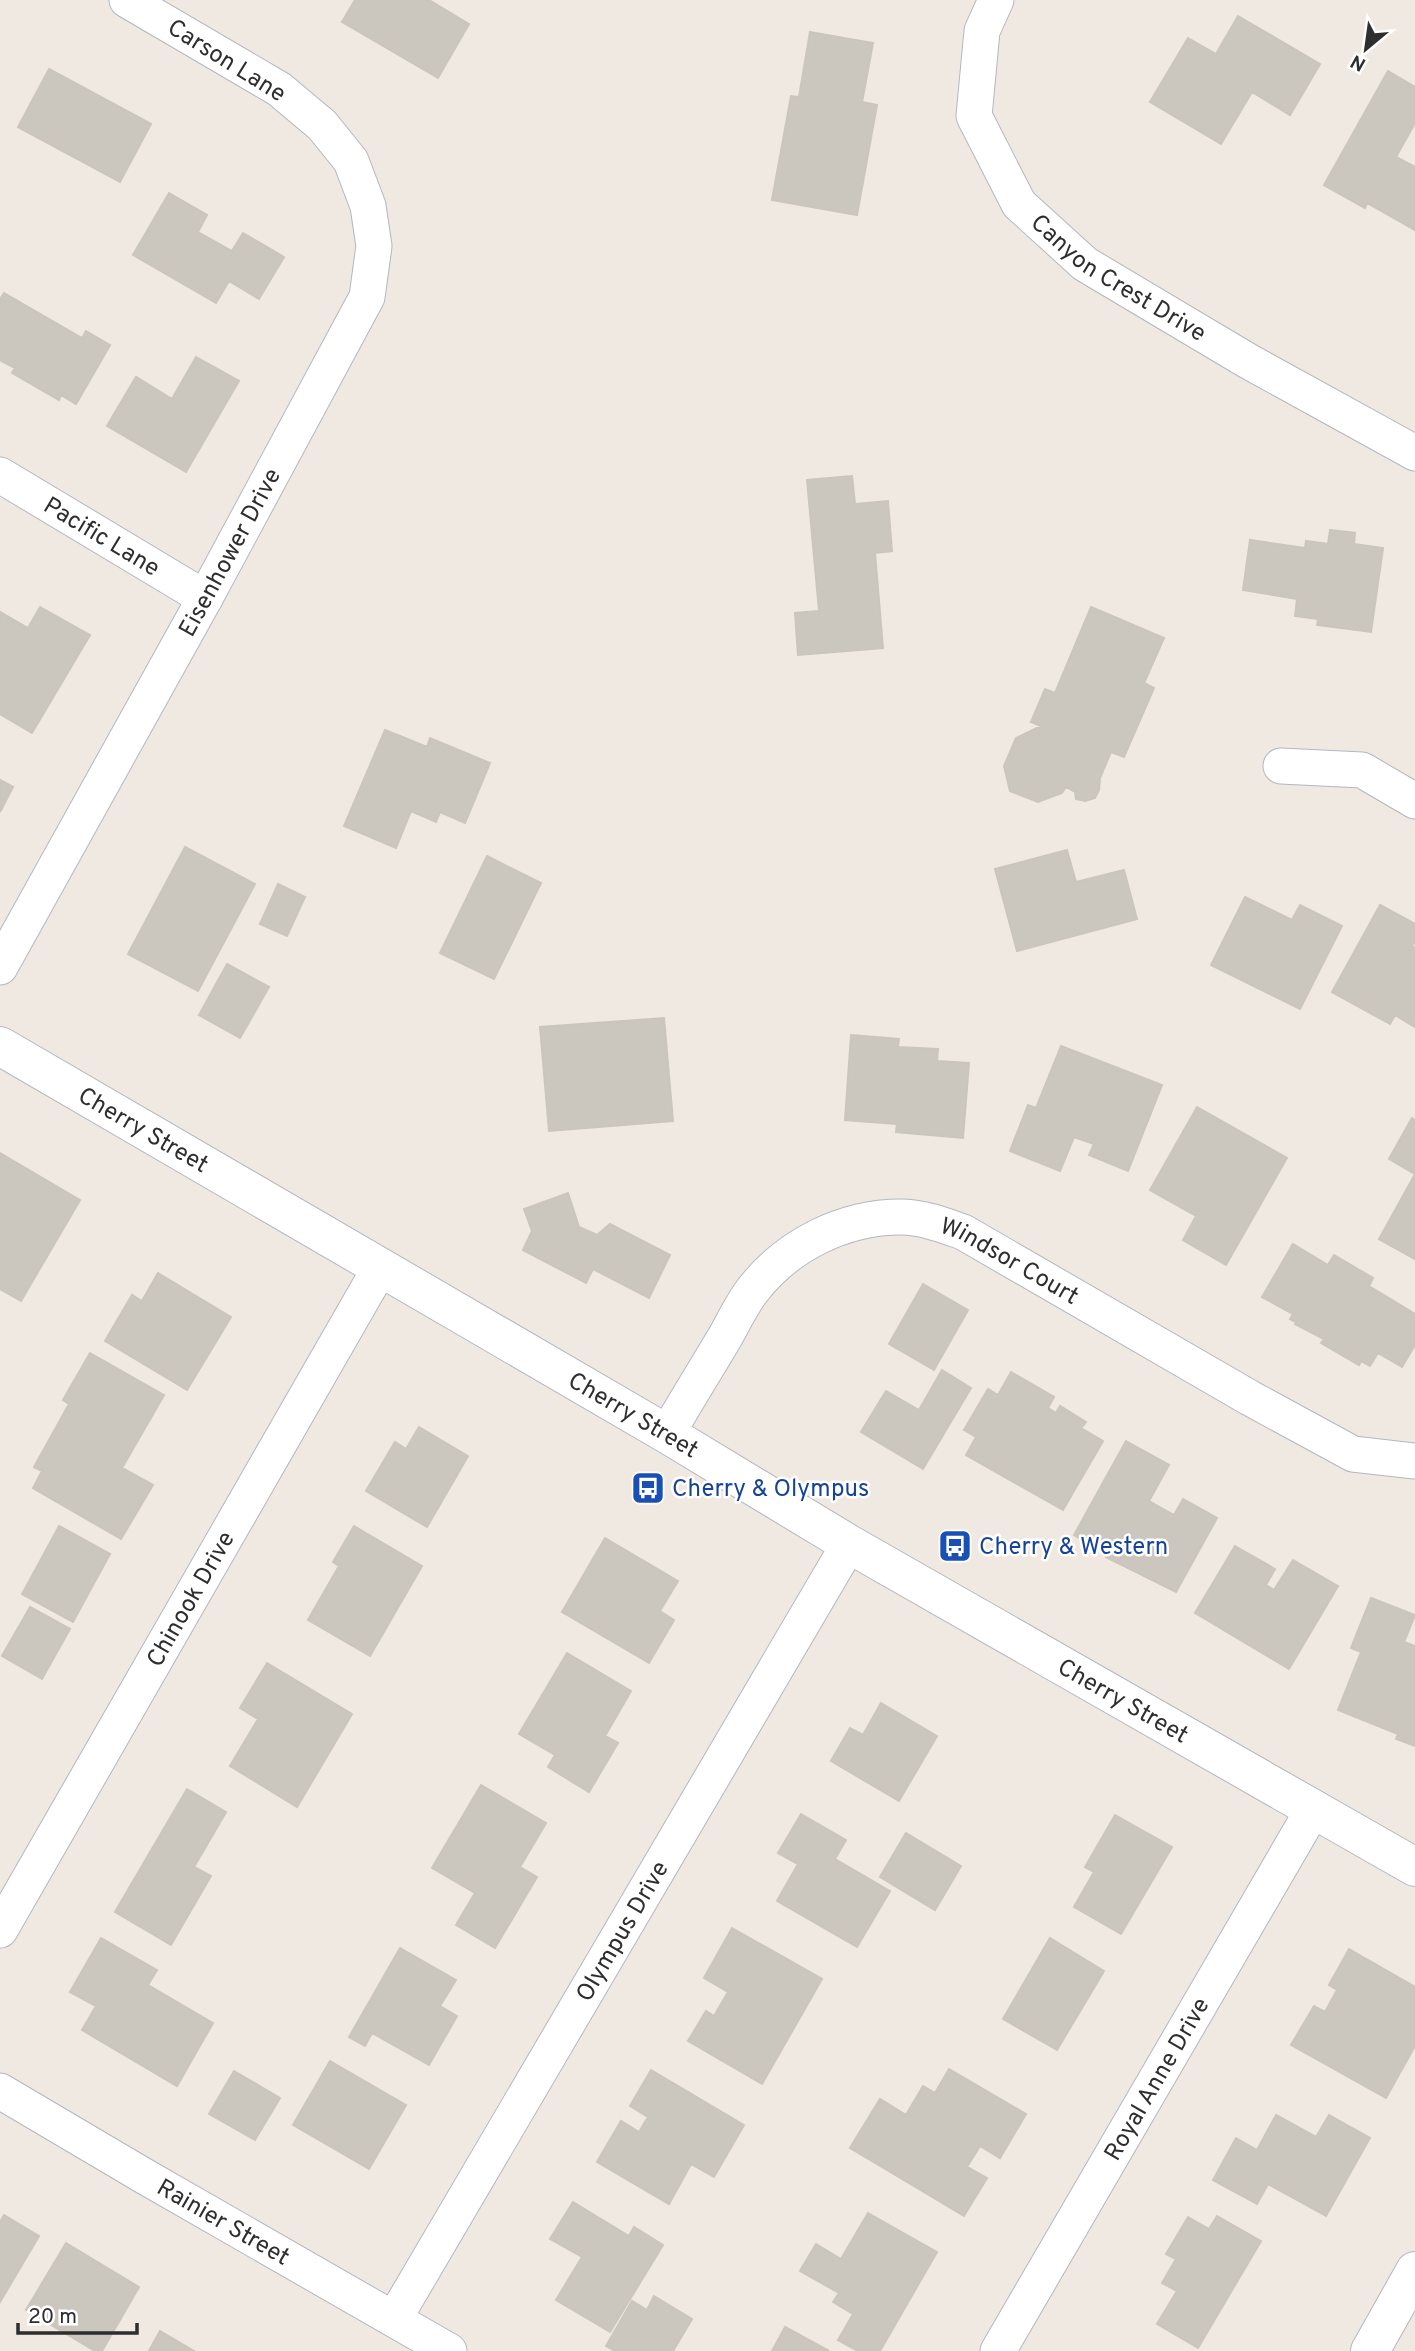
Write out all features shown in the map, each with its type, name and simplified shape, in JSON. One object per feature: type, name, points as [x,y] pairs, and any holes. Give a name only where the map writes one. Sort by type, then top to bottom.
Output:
[{"type":"main road","name":"Cherry Street","points":[[0,1046],[667,1434],[849,1544],[1414,1865]]},
{"type":"main road","points":[[1370,2351],[1415,2271]]},
{"type":"street","name":"Carson Lane","points":[[127,0],[279,89],[322,125]]},
{"type":"street","name":"Canyon Crest Drive","points":[[996,0],[982,31],[974,116],[1019,204],[1085,264],[1248,361],[1415,453]]},
{"type":"street","name":"Eisenhower Drive","points":[[0,967],[205,598],[367,297],[374,246],[368,206],[351,161],[322,125]]},
{"type":"street","name":"Pacific Lane","points":[[0,475],[205,598]]},
{"type":"street","points":[[1281,766],[1362,770],[1415,801]]},
{"type":"street","name":"Windsor Court","points":[[667,1434],[752,1291],[776,1264],[804,1244],[833,1230],[868,1219],[903,1217],[936,1222],[963,1232],[1250,1398],[1353,1454],[1415,1461]]},
{"type":"street","name":"Chinook Drive","points":[[0,1930],[380,1268]]},
{"type":"street","name":"Olympus Drive","points":[[394,2319],[849,1544]]},
{"type":"street","name":"Royal Anne Drive","points":[[998,2351],[1314,1808]]},
{"type":"street","name":"Rainier Street","points":[[0,2091],[449,2351]]},
{"type":"building","points":[[355,0],[429,0],[469,24],[438,78],[342,22]]},
{"type":"building","points":[[1238,16],[1320,64],[1290,115],[1252,92],[1221,144],[1150,102],[1188,38],[1216,54]]},
{"type":"building","points":[[810,32],[873,43],[862,102],[877,105],[857,215],[772,200],[791,96],[799,97]]},
{"type":"building","points":[[49,69],[151,124],[120,182],[18,127]]},
{"type":"building","points":[[1388,71],[1415,87],[1415,123],[1396,157],[1415,167],[1415,230],[1367,203],[1365,208],[1324,185]]},
{"type":"building","points":[[169,193],[207,215],[198,232],[232,251],[243,233],[284,257],[259,299],[229,281],[216,303],[133,255]]},
{"type":"building","points":[[4,293],[82,338],[86,331],[110,345],[76,404],[61,395],[59,400],[12,373],[15,368],[0,360],[0,299]]},
{"type":"building","points":[[196,357],[239,381],[186,472],[107,426],[136,377],[172,399]]},
{"type":"building","points":[[852,476],[855,504],[888,501],[892,551],[875,553],[883,648],[798,655],[795,613],[819,611],[807,480]]},
{"type":"building","points":[[1330,530],[1355,533],[1354,544],[1383,548],[1371,632],[1317,625],[1318,619],[1295,616],[1297,599],[1243,590],[1250,540],[1305,548],[1306,541],[1328,544]]},
{"type":"building","points":[[40,607],[90,635],[32,733],[0,714],[0,612],[28,628]]},
{"type":"building","points":[[1091,607],[1164,638],[1144,683],[1154,688],[1124,757],[1111,752],[1095,798],[1085,801],[1076,799],[1075,792],[1066,787],[1062,793],[1038,802],[1010,791],[1004,766],[1016,738],[1041,726],[1031,722],[1045,689],[1055,693]]},
{"type":"building","points":[[385,730],[427,747],[430,738],[490,763],[465,823],[440,812],[436,822],[411,811],[396,848],[344,826]]},
{"type":"building","points":[[0,780],[13,787],[0,812]]},
{"type":"building","points":[[185,847],[255,884],[198,991],[128,954]]},
{"type":"building","points":[[1067,850],[1076,882],[1124,870],[1137,919],[1017,951],[995,869]]},
{"type":"building","points":[[487,856],[541,883],[494,979],[440,953]]},
{"type":"building","points":[[278,884],[305,897],[287,936],[260,924]]},
{"type":"building","points":[[1245,897],[1292,920],[1300,905],[1342,926],[1300,1009],[1211,965]]},
{"type":"building","points":[[1380,905],[1415,924],[1415,942],[1412,946],[1415,948],[1415,1027],[1395,1015],[1390,1024],[1332,992]]},
{"type":"building","points":[[227,964],[269,987],[240,1038],[199,1015]]},
{"type":"building","points":[[664,1018],[673,1121],[549,1131],[540,1027]]},
{"type":"building","points":[[851,1035],[899,1039],[898,1047],[938,1049],[937,1061],[969,1063],[963,1138],[896,1132],[897,1124],[845,1120]]},
{"type":"building","points":[[1061,1046],[1162,1085],[1128,1171],[1089,1155],[1094,1144],[1074,1137],[1060,1171],[1010,1151],[1028,1105],[1036,1108]]},
{"type":"building","points":[[1197,1107],[1287,1158],[1226,1265],[1183,1240],[1196,1216],[1150,1190]]},
{"type":"building","points":[[1412,1118],[1415,1120],[1415,1174],[1389,1159]]},
{"type":"building","points":[[0,1153],[80,1200],[21,1301],[0,1289]]},
{"type":"building","points":[[1415,1174],[1415,1259],[1379,1239]]},
{"type":"building","points":[[568,1193],[579,1227],[597,1235],[610,1224],[670,1255],[649,1298],[593,1269],[586,1283],[523,1250],[532,1231],[524,1209]]},
{"type":"building","points":[[1293,1244],[1328,1265],[1334,1255],[1373,1278],[1369,1286],[1415,1314],[1415,1345],[1402,1367],[1378,1353],[1370,1366],[1361,1361],[1359,1365],[1321,1343],[1324,1339],[1295,1324],[1296,1322],[1290,1319],[1293,1314],[1262,1297]]},
{"type":"building","points":[[158,1273],[231,1317],[187,1390],[105,1341],[132,1295],[142,1301]]},
{"type":"building","points":[[923,1284],[968,1310],[934,1370],[889,1344]]},
{"type":"building","points":[[90,1353],[164,1395],[122,1468],[153,1485],[121,1539],[33,1488],[42,1471],[34,1467],[69,1404],[63,1400]]},
{"type":"building","points":[[942,1370],[971,1388],[923,1469],[861,1432],[886,1391],[919,1410]]},
{"type":"building","points":[[1011,1372],[1054,1397],[1048,1408],[1056,1413],[1060,1406],[1086,1422],[1081,1428],[1103,1441],[1063,1510],[966,1455],[976,1437],[964,1430],[988,1389],[998,1395]]},
{"type":"building","points":[[419,1427],[468,1456],[427,1527],[366,1491],[395,1442],[406,1449]]},
{"type":"building","points":[[1126,1441],[1169,1465],[1149,1501],[1174,1515],[1183,1499],[1217,1518],[1176,1592],[1106,1557],[1108,1554],[1074,1535]]},
{"type":"building","points":[[59,1526],[110,1554],[73,1622],[22,1594]]},
{"type":"building","points":[[354,1526],[422,1566],[370,1656],[308,1620],[339,1566],[333,1562]]},
{"type":"building","points":[[605,1538],[678,1581],[660,1611],[674,1620],[649,1663],[562,1612]]},
{"type":"building","points":[[1235,1546],[1275,1569],[1266,1585],[1274,1590],[1293,1560],[1338,1586],[1289,1669],[1195,1613]]},
{"type":"building","points":[[1371,1598],[1415,1615],[1404,1642],[1415,1646],[1415,1746],[1396,1739],[1398,1734],[1338,1710],[1361,1652],[1351,1648]]},
{"type":"building","points":[[30,1607],[70,1629],[42,1679],[2,1656]]},
{"type":"building","points":[[567,1653],[631,1691],[605,1736],[618,1743],[589,1792],[548,1767],[555,1755],[519,1734]]},
{"type":"building","points":[[267,1663],[352,1714],[297,1807],[230,1766],[258,1719],[240,1708]]},
{"type":"building","points":[[881,1703],[937,1736],[899,1801],[831,1761],[850,1728],[863,1735]]},
{"type":"building","points":[[481,1785],[546,1823],[520,1867],[537,1877],[495,1948],[456,1925],[475,1893],[432,1868]]},
{"type":"building","points":[[187,1789],[226,1812],[194,1867],[211,1876],[171,1945],[115,1912]]},
{"type":"building","points":[[801,1814],[846,1840],[835,1859],[890,1891],[857,1947],[777,1901],[798,1864],[778,1853]]},
{"type":"building","points":[[1115,1815],[1172,1847],[1121,1934],[1074,1907],[1094,1872],[1085,1867]]},
{"type":"building","points":[[906,1833],[961,1866],[935,1910],[880,1877]]},
{"type":"building","points":[[732,1928],[822,1979],[762,2084],[688,2041],[706,2011],[714,2016],[728,1992],[704,1978]]},
{"type":"building","points":[[101,1938],[157,1970],[148,1985],[213,2023],[177,2086],[82,2030],[96,2006],[70,1992]]},
{"type":"building","points":[[1050,1938],[1104,1971],[1057,2050],[1003,2019]]},
{"type":"building","points":[[400,1948],[456,1980],[440,2006],[457,2016],[429,2065],[372,2033],[365,2046],[349,2037]]},
{"type":"building","points":[[1349,1949],[1415,1987],[1415,2046],[1386,2098],[1291,2045],[1314,2006],[1325,2012],[1337,1990],[1329,1985]]},
{"type":"building","points":[[330,2061],[406,2105],[369,2169],[293,2125]]},
{"type":"building","points":[[949,2069],[1026,2114],[1000,2158],[980,2146],[967,2167],[987,2178],[964,2216],[850,2148],[880,2099],[906,2115],[923,2086],[935,2093]]},
{"type":"building","points":[[651,2070],[744,2125],[714,2177],[691,2164],[669,2204],[597,2162],[621,2121],[639,2132],[648,2117],[630,2106]]},
{"type":"building","points":[[234,2071],[280,2098],[255,2140],[209,2114]]},
{"type":"building","points":[[1276,2115],[1316,2137],[1329,2115],[1370,2138],[1326,2216],[1268,2184],[1257,2204],[1213,2180],[1236,2138],[1257,2150]]},
{"type":"building","points":[[573,2202],[629,2236],[634,2227],[663,2245],[610,2332],[556,2300],[582,2257],[550,2239]]},
{"type":"building","points":[[868,2213],[937,2252],[880,2351],[858,2351],[838,2340],[853,2314],[833,2302],[839,2293],[800,2271],[816,2244],[841,2259]]},
{"type":"building","points":[[4,2215],[39,2236],[0,2302],[0,2222]]},
{"type":"building","points":[[1217,2216],[1261,2241],[1198,2348],[1157,2324],[1177,2291],[1162,2283],[1176,2259],[1166,2254],[1188,2217],[1209,2229]]},
{"type":"building","points":[[66,2243],[139,2287],[102,2351],[95,2351],[26,2310]]},
{"type":"building","points":[[654,2296],[692,2319],[673,2351],[615,2351],[606,2346],[632,2301],[647,2310]]},
{"type":"building","points":[[785,2327],[829,2351],[772,2351]]},
{"type":"building","points":[[160,2331],[194,2351],[149,2351]]},
{"type":"place","name":"Cherry & Olympus","points":[[648,1488]]},
{"type":"place","name":"Cherry & Western","points":[[955,1546]]}]
